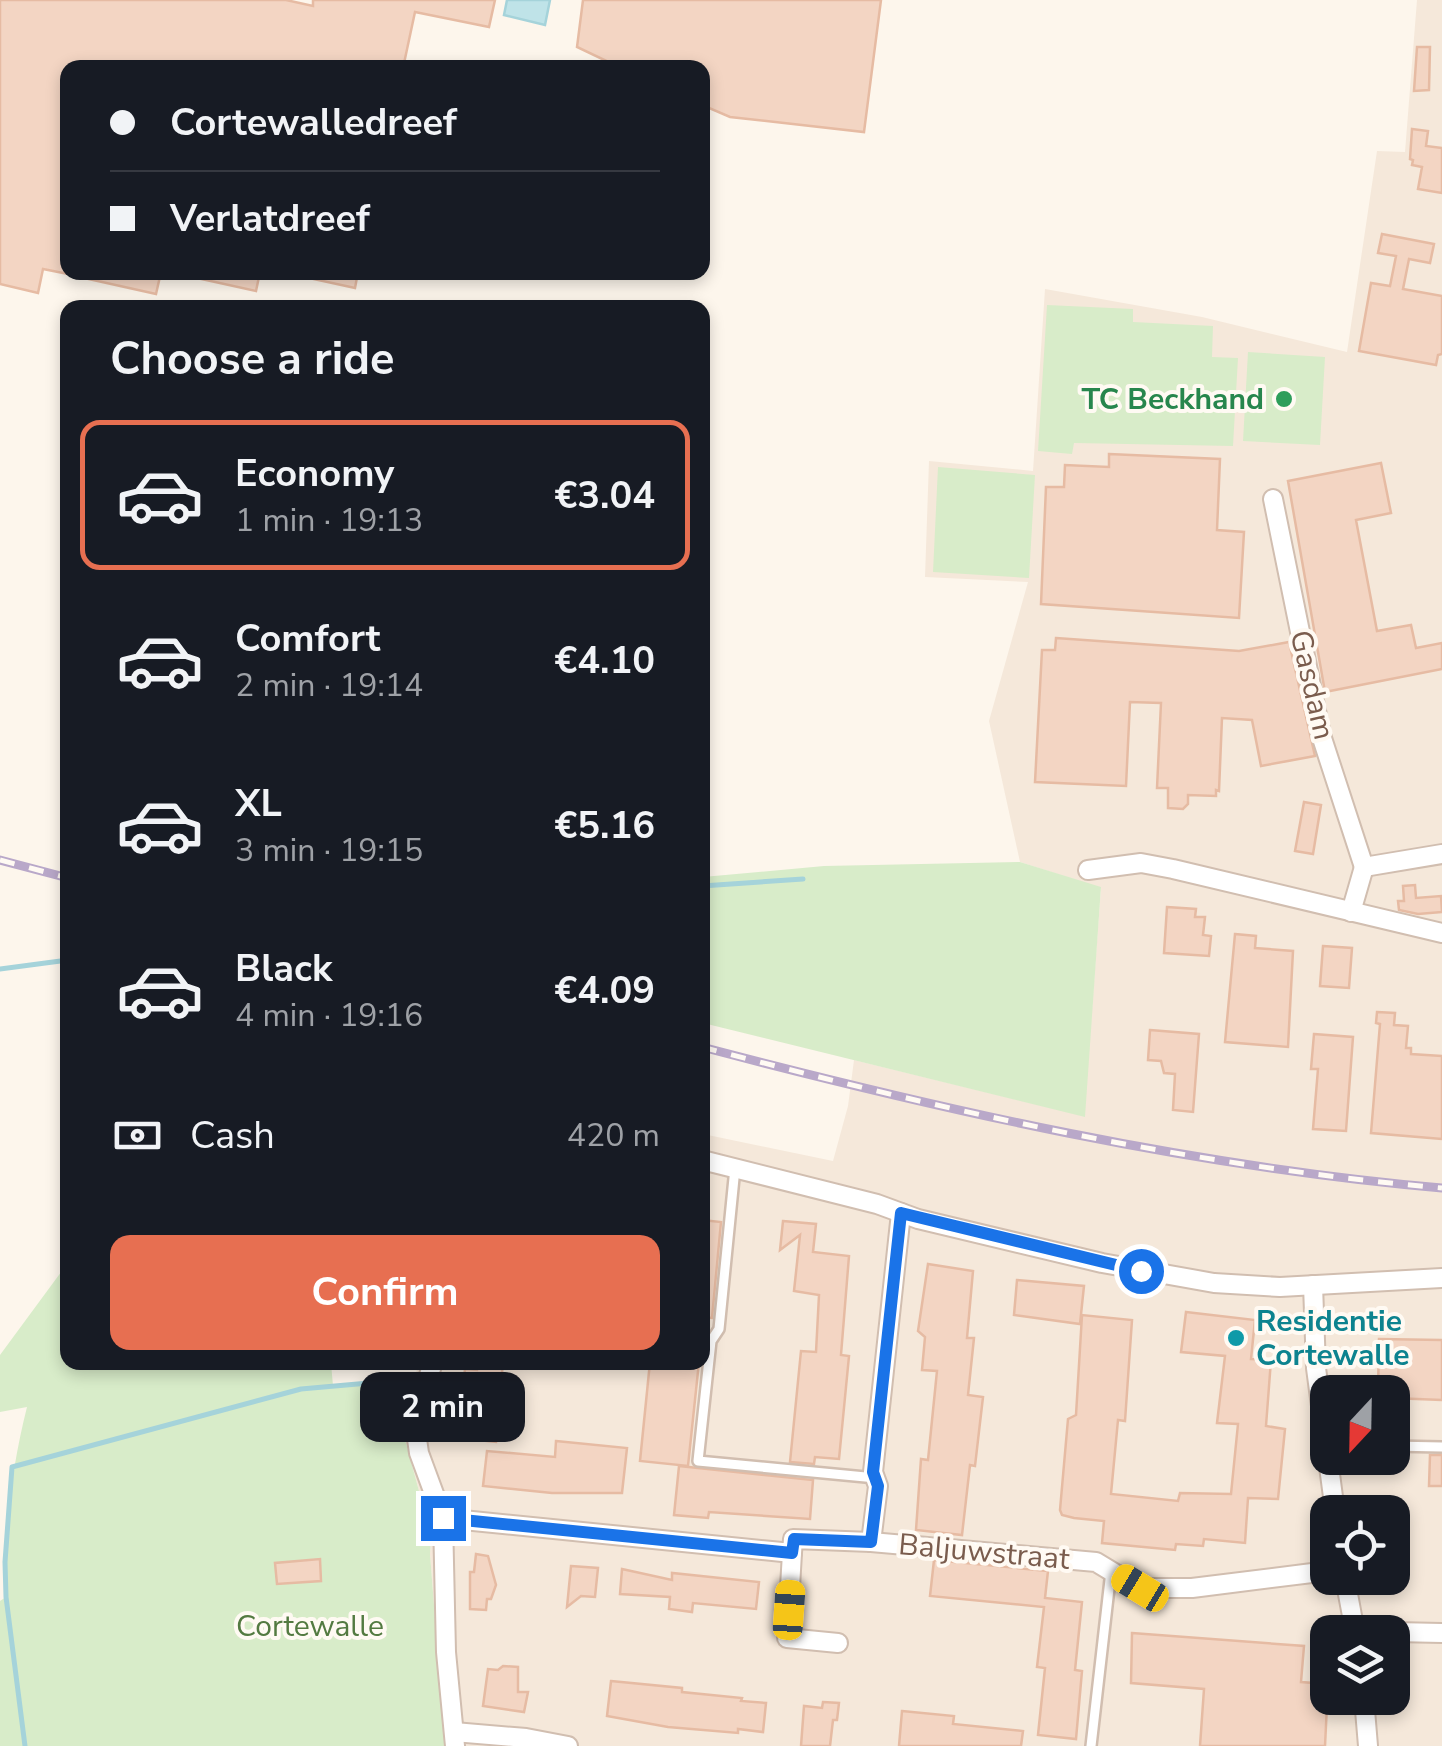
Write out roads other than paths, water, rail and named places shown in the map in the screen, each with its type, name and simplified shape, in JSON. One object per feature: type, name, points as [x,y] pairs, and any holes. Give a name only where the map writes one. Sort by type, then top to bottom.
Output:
[{"type":"street","name":"Gasdam","points":[[1272,500],[1321,735],[1364,867]]},
{"type":"street","points":[[1351,912],[1364,867],[1442,854]]},
{"type":"street","points":[[1088,870],[1141,863],[1442,933]]},
{"type":"street","points":[[710,1162],[1141,1271],[1214,1283],[1280,1287],[1442,1278]]},
{"type":"street","points":[[871,1542],[878,1486],[873,1472],[901,1213]]},
{"type":"street","points":[[1313,1285],[1317,1375]]},
{"type":"street","points":[[431,1370],[416,1432],[419,1453],[443,1518],[446,1652],[455,1739],[526,1738],[568,1746]]},
{"type":"street","points":[[443,1518],[792,1553],[787,1638],[838,1644]]},
{"type":"street","name":"Baljuwstraat","points":[[792,1553],[794,1539],[1096,1562],[1140,1588],[1248,1582],[1310,1573]]},
{"type":"street","points":[[1410,1632],[1442,1633]]},
{"type":"street","points":[[1365,1715],[1368,1746]]},
{"type":"lane","points":[[710,1350],[719,1329],[735,1168]]},
{"type":"lane","points":[[708,1370],[698,1461],[876,1478]]},
{"type":"lane","points":[[1410,1447],[1442,1448]]},
{"type":"lane","points":[[1091,1746],[1110,1571]]},
{"type":"water","points":[[507,0],[550,0],[545,25],[504,15]]},
{"type":"waterway","points":[[710,885],[803,879]]},
{"type":"waterway","points":[[0,969],[60,961]]},
{"type":"waterway","points":[[25,1746],[6,1597],[12,1467],[301,1389],[414,1379]]},
{"type":"railway","points":[[0,860],[60,876]]},
{"type":"railway","points":[[710,1049],[977,1114],[1161,1151],[1442,1188]]},
{"type":"place","name":"TC Beckhand","points":[[1284,399]]},
{"type":"place","name":"Residentie Cortewalle","points":[[1236,1338]]},
{"type":"park label","name":"Cortewalle","points":[[310,1626]]}]
